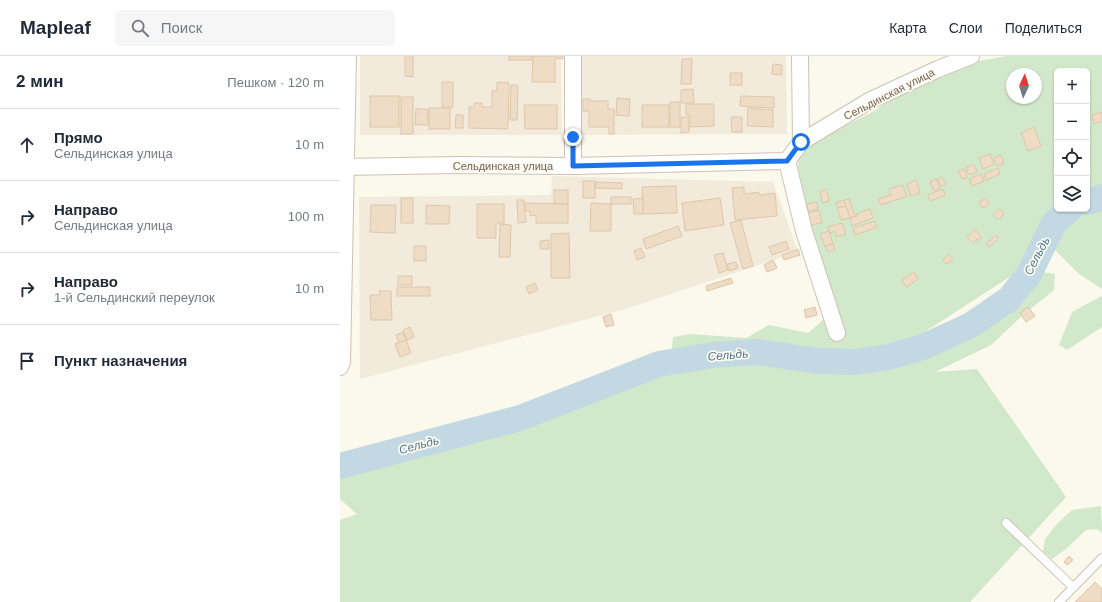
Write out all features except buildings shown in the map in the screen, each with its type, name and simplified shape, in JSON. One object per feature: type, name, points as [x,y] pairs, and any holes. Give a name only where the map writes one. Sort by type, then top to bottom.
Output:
[{"type":"street","points":[[341,364],[343,167],[348,56]]},
{"type":"street","points":[[573,56],[573,166]]},
{"type":"street","points":[[800,56],[801,142]]},
{"type":"street","name":"Сельдинская улица","points":[[343,167],[573,166],[787,161],[801,142],[869,101],[938,69],[971,56]]},
{"type":"street","points":[[787,161],[804,230],[837,333]]},
{"type":"lane","points":[[1006,523],[1073,587]]},
{"type":"lane","points":[[1059,602],[1102,558]]},
{"type":"shaded area","points":[[360,56],[561,56],[562,135],[360,135]]},
{"type":"shaded area","points":[[582,56],[786,56],[787,134],[582,135]]},
{"type":"shaded area","points":[[552,176],[773,182],[798,252],[626,309],[360,379],[359,197],[551,195]]},
{"type":"green space","points":[[1006,56],[1102,56],[1102,289],[1079,274],[1053,248],[1033,247],[1022,269],[917,337],[878,346],[923,347],[971,325],[1009,299],[1029,274],[1042,272],[1055,274],[1054,290],[1023,315],[991,345],[935,372],[977,369],[1066,497],[970,602],[340,602],[340,520],[357,514],[340,499],[340,466],[520,418],[659,364],[671,355],[673,337],[691,334],[746,338],[769,325],[808,333],[823,320],[841,331],[808,216],[798,168],[798,160],[806,146],[876,110],[890,99],[976,61]]},
{"type":"green space","points":[[1102,296],[1102,327],[1067,350],[1059,345],[1072,312]]},
{"type":"green space","points":[[1101,506],[1102,533],[1097,529],[1086,530],[1066,549],[1052,559],[1043,552],[1045,539],[1057,524],[1072,510]]},
{"type":"waterway","name":"Сельдь","points":[[1090,201],[1102,197]]},
{"type":"waterway","name":"Сельдь","points":[[340,466],[520,418],[659,364],[713,355],[758,352],[818,361],[856,362],[888,357],[923,347],[971,325],[1009,299],[1029,274],[1054,223],[1067,212]]},
{"type":"route","points":[[573,137],[573,166],[787,161],[801,142]]}]
